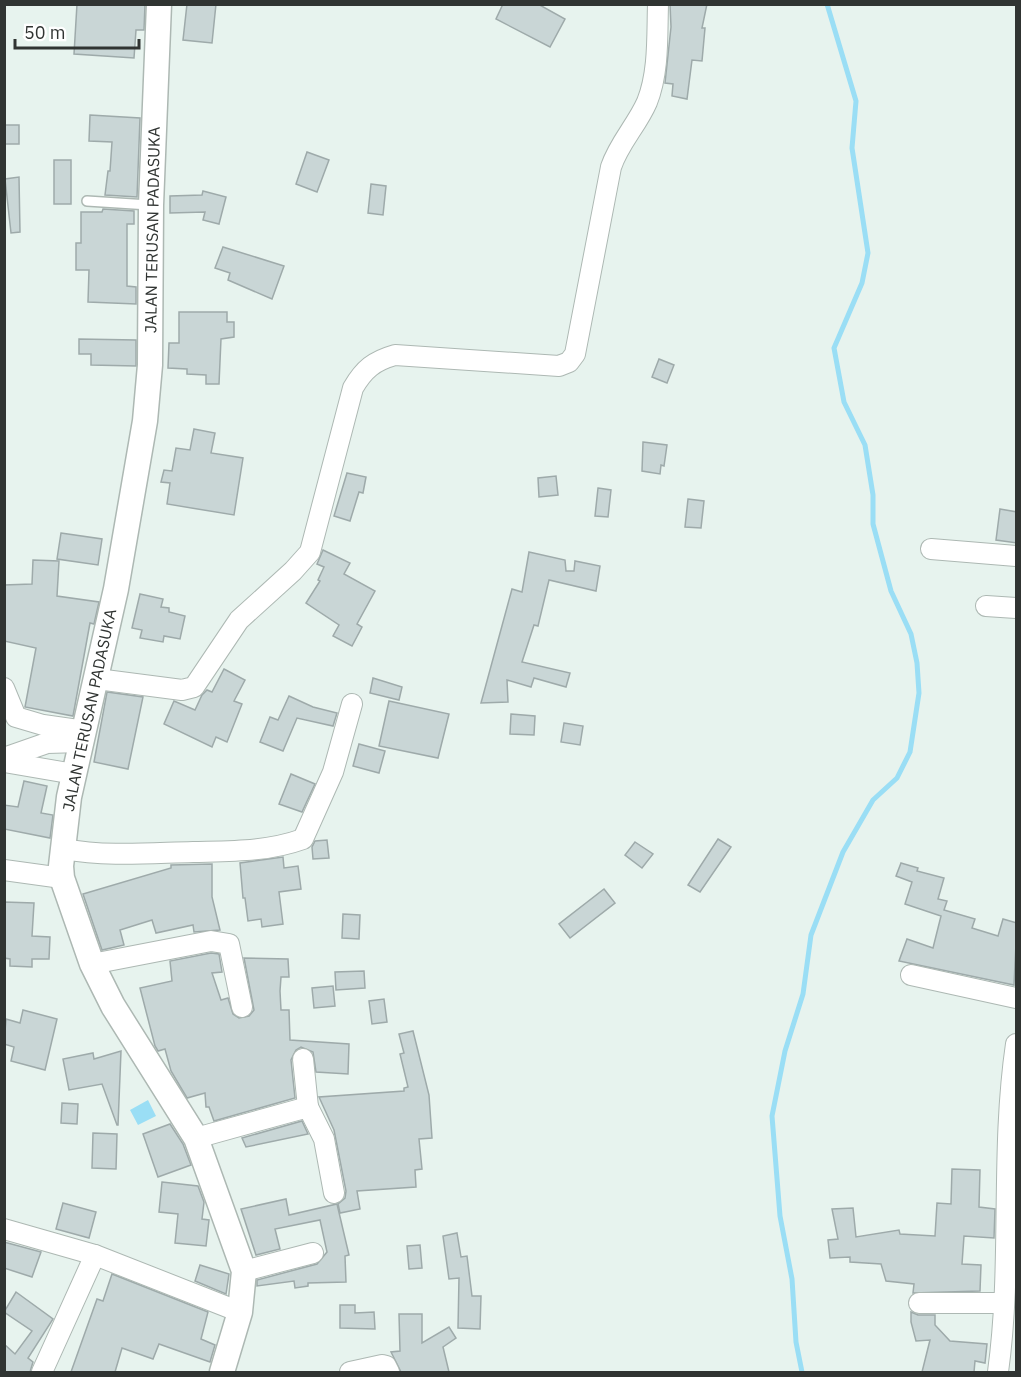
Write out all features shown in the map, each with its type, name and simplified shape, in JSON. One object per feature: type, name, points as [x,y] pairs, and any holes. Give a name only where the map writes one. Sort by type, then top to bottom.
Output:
[{"type":"street","name":"JALAN TERUSAN PADASUKA","points":[[159,4],[151,205],[150,365],[145,421],[97,679],[74,774],[65,824],[62,878],[92,964],[113,1006],[196,1138],[244,1271],[240,1312],[222,1372]]},
{"type":"street","points":[[97,679],[182,690],[194,687],[239,620],[293,572],[309,552],[353,388],[362,371],[376,360],[395,355],[559,366],[569,362],[575,354],[611,167],[617,150],[646,104],[651,89],[656,58],[658,4]]},
{"type":"street","points":[[930,549],[1017,556]]},
{"type":"street","points":[[986,606],[1017,608]]},
{"type":"street","points":[[4,688],[16,717],[83,736]]},
{"type":"street","points":[[64,849],[91,854],[236,850],[278,848],[303,839],[333,772],[352,704]]},
{"type":"street","points":[[4,760],[47,742],[83,736]]},
{"type":"street","points":[[4,760],[74,774]]},
{"type":"street","points":[[4,870],[62,878]]},
{"type":"street","points":[[92,964],[211,941],[229,944],[242,1007]]},
{"type":"street","points":[[912,975],[1017,998]]},
{"type":"street","points":[[998,1372],[1009,1293],[1010,1134],[1017,1044]]},
{"type":"street","points":[[303,1059],[308,1107],[324,1139],[333,1193]]},
{"type":"street","points":[[196,1138],[308,1107]]},
{"type":"street","points":[[4,1229],[95,1255],[240,1312]]},
{"type":"street","points":[[244,1271],[313,1253]]},
{"type":"street","points":[[42,1372],[95,1255]]},
{"type":"street","points":[[919,1303],[1009,1293]]},
{"type":"street","points":[[350,1372],[382,1365],[389,1372]]},
{"type":"lane","points":[[87,201],[151,205]]},
{"type":"water","points":[[148,1100],[156,1116],[138,1125],[130,1110]]},
{"type":"building","points":[[77,4],[145,4],[144,30],[136,30],[134,58],[74,54]]},
{"type":"building","points":[[187,4],[216,4],[212,43],[183,40]]},
{"type":"building","points":[[503,4],[538,4],[565,19],[550,47],[496,19]]},
{"type":"building","points":[[670,4],[707,4],[702,28],[705,28],[702,61],[692,60],[687,99],[672,96],[673,84],[665,83],[671,27]]},
{"type":"building","points":[[90,115],[140,118],[137,197],[105,195],[108,171],[110,171],[112,142],[89,141]]},
{"type":"building","points":[[4,125],[19,125],[19,144],[4,144]]},
{"type":"building","points":[[307,152],[329,160],[317,192],[296,184]]},
{"type":"building","points":[[54,160],[71,160],[71,204],[54,204]]},
{"type":"building","points":[[19,177],[20,232],[11,233],[5,179]]},
{"type":"building","points":[[371,184],[386,186],[383,215],[368,213]]},
{"type":"building","points":[[203,191],[226,197],[219,224],[203,220],[205,212],[170,213],[170,196],[202,195]]},
{"type":"building","points":[[103,209],[134,211],[134,224],[127,224],[127,286],[136,287],[136,304],[88,302],[89,270],[76,270],[76,243],[81,243],[81,212],[102,212]]},
{"type":"building","points":[[223,247],[284,266],[272,299],[228,280],[230,273],[215,268]]},
{"type":"building","points":[[179,312],[227,312],[227,322],[234,322],[234,337],[221,339],[219,384],[206,384],[206,375],[187,374],[187,369],[168,368],[169,343],[179,343]]},
{"type":"building","points":[[79,339],[136,340],[136,366],[91,365],[91,354],[79,354]]},
{"type":"building","points":[[659,359],[674,365],[667,383],[652,377]]},
{"type":"building","points":[[194,429],[215,433],[211,453],[243,458],[234,515],[167,504],[170,483],[161,482],[164,470],[172,471],[176,448],[190,450]]},
{"type":"building","points":[[643,442],[667,445],[664,466],[661,465],[660,474],[642,471]]},
{"type":"building","points":[[347,473],[366,477],[363,493],[359,492],[350,521],[334,516]]},
{"type":"building","points":[[556,476],[558,495],[539,497],[538,478]]},
{"type":"building","points":[[598,488],[611,490],[608,517],[595,516]]},
{"type":"building","points":[[688,499],[704,501],[701,528],[685,527]]},
{"type":"building","points":[[1000,509],[1017,512],[1017,543],[996,540]]},
{"type":"building","points":[[61,533],[102,539],[98,565],[57,559]]},
{"type":"building","points":[[323,550],[350,563],[344,574],[375,591],[357,624],[362,627],[352,646],[333,636],[339,625],[306,603],[320,581],[318,580],[324,567],[317,564]]},
{"type":"building","points":[[529,552],[565,560],[566,571],[574,571],[575,561],[600,566],[596,591],[549,580],[538,626],[534,625],[522,662],[570,673],[566,687],[534,678],[531,687],[507,680],[508,702],[481,703],[512,589],[522,592]]},
{"type":"building","points":[[33,560],[59,561],[57,596],[99,602],[94,624],[90,623],[73,716],[25,707],[36,648],[4,641],[4,585],[32,584]]},
{"type":"building","points":[[140,594],[163,599],[161,607],[169,608],[169,612],[185,616],[180,639],[164,636],[163,642],[140,638],[142,630],[132,628]]},
{"type":"building","points":[[224,669],[245,680],[234,701],[242,704],[227,742],[216,737],[212,747],[164,724],[174,701],[195,710],[202,695],[207,690],[212,692]]},
{"type":"building","points":[[373,678],[402,687],[399,700],[370,693]]},
{"type":"building","points":[[107,692],[143,697],[128,769],[94,762]]},
{"type":"building","points":[[289,696],[313,707],[337,713],[333,726],[297,718],[283,751],[260,742],[270,717],[278,720]]},
{"type":"building","points":[[389,701],[449,714],[438,758],[379,746]]},
{"type":"building","points":[[511,714],[535,716],[534,735],[510,734]]},
{"type":"building","points":[[564,723],[583,726],[580,745],[561,742]]},
{"type":"building","points":[[359,744],[385,751],[379,773],[353,766]]},
{"type":"building","points":[[291,774],[315,784],[302,812],[279,804]]},
{"type":"building","points":[[24,781],[47,786],[41,813],[53,815],[50,838],[4,829],[4,805],[18,807]]},
{"type":"building","points":[[718,839],[731,847],[700,892],[688,885]]},
{"type":"building","points":[[327,840],[329,858],[313,859],[312,847],[315,841]]},
{"type":"building","points":[[635,842],[653,854],[642,868],[625,855]]},
{"type":"building","points":[[283,857],[284,868],[298,866],[301,889],[279,892],[283,924],[262,927],[261,919],[248,921],[245,898],[243,898],[240,863]]},
{"type":"building","points":[[901,863],[918,868],[917,871],[944,878],[938,899],[947,901],[944,910],[975,919],[972,928],[998,936],[1003,919],[1017,923],[1014,985],[899,961],[907,939],[933,948],[941,916],[905,904],[912,882],[896,876]]},
{"type":"building","points":[[212,864],[212,897],[220,930],[194,932],[193,925],[156,933],[152,920],[120,930],[124,945],[102,950],[83,894],[171,868],[171,865]]},
{"type":"building","points":[[604,889],[615,903],[570,938],[559,924]]},
{"type":"building","points":[[4,902],[34,903],[32,936],[50,937],[49,959],[32,959],[32,967],[10,966],[10,959],[4,958]]},
{"type":"building","points":[[343,914],[360,915],[359,939],[342,938]]},
{"type":"building","points":[[211,953],[219,954],[222,972],[212,973],[221,1000],[228,998],[233,1014],[239,1018],[249,1016],[254,1010],[244,958],[288,959],[289,977],[281,977],[280,991],[281,1010],[289,1010],[290,1040],[349,1044],[348,1074],[316,1072],[313,1052],[301,1047],[296,1050],[291,1060],[295,1098],[214,1121],[209,1107],[206,1107],[205,1093],[187,1098],[171,1071],[165,1049],[158,1051],[155,1046],[140,988],[172,981],[170,961]]},
{"type":"building","points":[[364,971],[365,988],[336,990],[335,972]]},
{"type":"building","points":[[333,986],[335,1006],[314,1008],[312,988]]},
{"type":"building","points":[[384,999],[387,1022],[372,1024],[369,1001]]},
{"type":"building","points":[[23,1010],[57,1019],[45,1070],[11,1061],[14,1047],[4,1044],[6,1019],[20,1023]]},
{"type":"building","points":[[413,1031],[429,1095],[432,1138],[419,1139],[422,1169],[415,1170],[416,1187],[357,1191],[360,1209],[340,1213],[338,1204],[345,1198],[346,1191],[334,1130],[319,1097],[404,1091],[404,1088],[408,1087],[400,1054],[404,1053],[399,1034]]},
{"type":"building","points":[[121,1051],[117,1125],[102,1084],[69,1090],[63,1059],[93,1053],[94,1059]]},
{"type":"building","points":[[62,1103],[78,1104],[77,1124],[61,1123]]},
{"type":"building","points":[[302,1121],[308,1134],[246,1147],[242,1138]]},
{"type":"building","points":[[170,1124],[183,1144],[191,1165],[158,1177],[143,1134]]},
{"type":"building","points":[[93,1133],[117,1134],[116,1169],[92,1168]]},
{"type":"building","points":[[952,1169],[980,1170],[979,1207],[995,1209],[994,1238],[964,1236],[962,1264],[981,1265],[980,1291],[913,1293],[914,1284],[886,1281],[881,1264],[850,1262],[850,1257],[830,1258],[828,1240],[838,1239],[832,1209],[853,1208],[856,1237],[899,1230],[900,1234],[935,1236],[937,1203],[951,1204]]},
{"type":"building","points":[[162,1182],[198,1186],[204,1202],[202,1219],[209,1220],[206,1246],[175,1243],[178,1214],[159,1212]]},
{"type":"building","points":[[286,1199],[289,1215],[337,1204],[349,1255],[345,1256],[346,1282],[308,1283],[308,1286],[295,1288],[294,1281],[257,1286],[257,1280],[317,1264],[327,1252],[320,1220],[275,1229],[280,1249],[256,1255],[241,1209]]},
{"type":"building","points":[[63,1203],[96,1212],[89,1238],[56,1229]]},
{"type":"building","points":[[457,1233],[461,1257],[467,1256],[472,1296],[481,1296],[480,1329],[458,1328],[459,1278],[449,1279],[443,1236]]},
{"type":"building","points":[[4,1242],[41,1252],[32,1277],[4,1268]]},
{"type":"building","points":[[420,1245],[422,1268],[409,1269],[407,1246]]},
{"type":"building","points":[[200,1265],[229,1274],[226,1294],[195,1281]]},
{"type":"building","points":[[112,1274],[208,1312],[201,1339],[215,1345],[210,1362],[159,1344],[153,1359],[122,1348],[115,1372],[71,1372],[97,1299],[103,1301]]},
{"type":"building","points":[[16,1292],[53,1319],[28,1358],[33,1362],[30,1372],[4,1372],[4,1344],[15,1354],[32,1331],[4,1312]]},
{"type":"building","points":[[340,1305],[355,1305],[355,1313],[374,1312],[375,1329],[340,1328]]},
{"type":"building","points":[[911,1312],[918,1315],[935,1315],[935,1325],[950,1341],[987,1344],[985,1363],[975,1361],[974,1372],[922,1372],[930,1340],[916,1341]]},
{"type":"building","points":[[399,1314],[422,1314],[422,1343],[449,1327],[456,1338],[443,1347],[449,1372],[401,1372],[391,1352],[400,1351]]},
{"type":"waterway","points":[[802,1372],[796,1342],[792,1279],[780,1216],[772,1116],[785,1051],[803,994],[811,935],[843,852],[873,800],[897,778],[910,752],[919,693],[917,663],[911,634],[891,591],[873,524],[873,495],[865,445],[844,402],[834,348],[862,283],[868,253],[852,148],[856,101],[827,4]]}]
